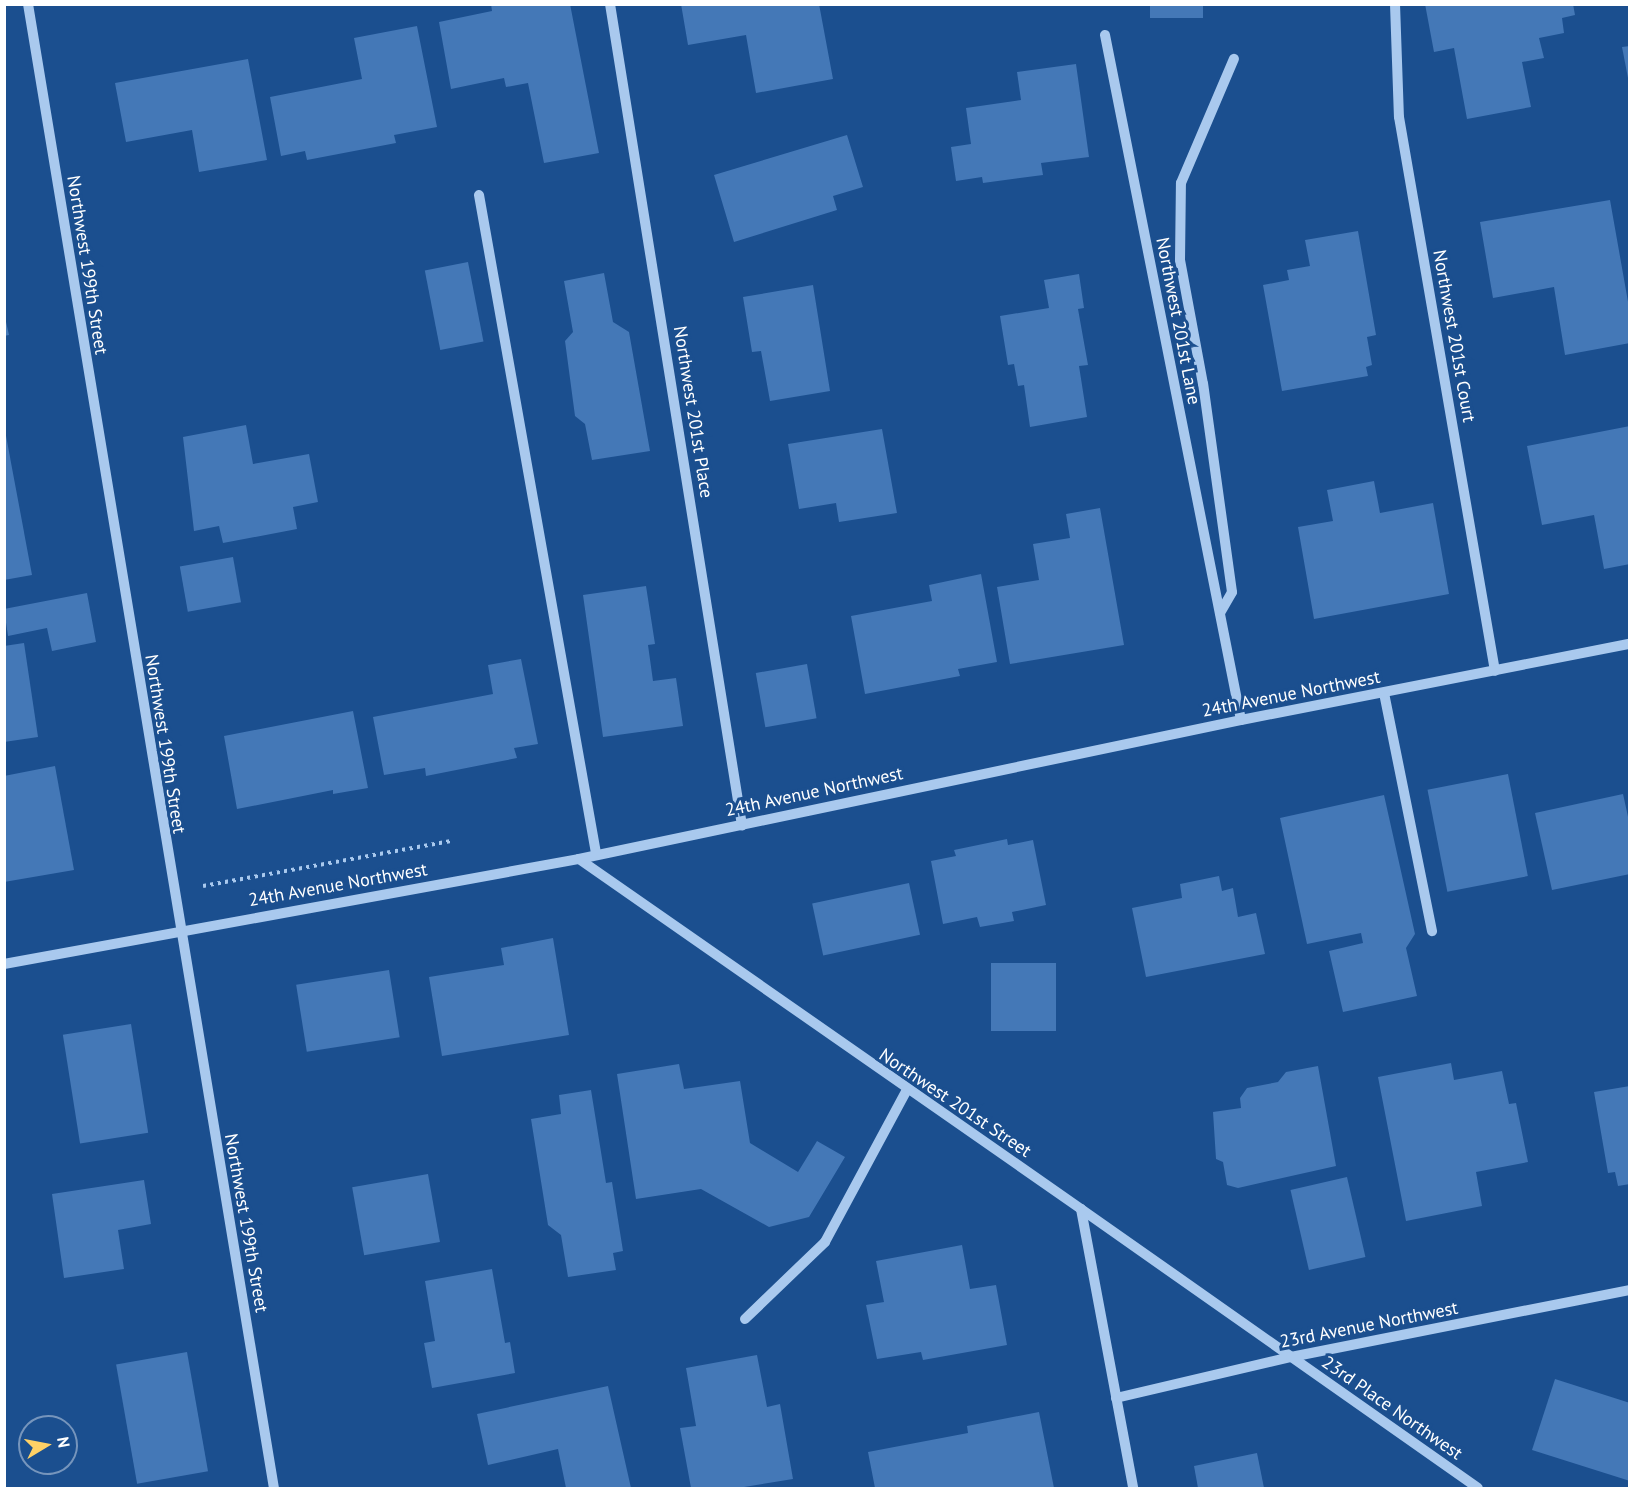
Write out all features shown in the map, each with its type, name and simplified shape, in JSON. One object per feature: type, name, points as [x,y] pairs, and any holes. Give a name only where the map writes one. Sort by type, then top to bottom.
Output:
[{"type":"street","name":"Northwest 199th Street","points":[[27,4],[172,891],[274,1488]]},
{"type":"street","name":"Northwest 201st Place","points":[[610,4],[742,825]]},
{"type":"street","name":"Northwest 201st Court","points":[[1395,4],[1399,117],[1495,671]]},
{"type":"street","name":"Northwest 201st Lane","points":[[1105,35],[1241,720]]},
{"type":"street","name":"Northwest 201st Lane","points":[[1220,613],[1232,592],[1203,384],[1180,261],[1181,183],[1234,59]]},
{"type":"street","points":[[479,195],[596,853]]},
{"type":"street","name":"24th Avenue Northwest","points":[[4,964],[179,930],[579,859],[596,853],[742,825],[1241,720],[1629,644]]},
{"type":"street","points":[[1384,693],[1432,931]]},
{"type":"street","name":"Northwest 201st Street","points":[[579,859],[907,1090],[1081,1209]]},
{"type":"street","points":[[745,1319],[825,1242],[907,1090]]},
{"type":"street","points":[[1081,1209],[1133,1488]]},
{"type":"street","name":"23rd Place Northwest","points":[[1081,1209],[1478,1488]]},
{"type":"street","name":"23rd Avenue Northwest","points":[[1116,1398],[1291,1357],[1629,1290]]},
{"type":"path","points":[[172,891],[451,841]]},
{"type":"building","points":[[491,4],[570,4],[599,153],[544,163],[528,83],[506,87],[504,78],[451,89],[439,22],[492,11]]},
{"type":"building","points":[[681,4],[819,4],[833,79],[756,93],[746,35],[688,45]]},
{"type":"building","points":[[1150,4],[1203,4],[1203,18],[1150,18]]},
{"type":"building","points":[[1425,4],[1573,4],[1575,15],[1562,18],[1564,33],[1539,38],[1544,58],[1522,62],[1531,107],[1467,119],[1454,48],[1434,52]]},
{"type":"building","points":[[417,26],[437,127],[394,135],[396,143],[307,160],[305,151],[281,156],[270,97],[362,79],[354,38]]},
{"type":"building","points":[[1630,46],[1630,78],[1628,78],[1622,47]]},
{"type":"building","points":[[248,59],[267,160],[199,172],[192,130],[126,142],[115,83]]},
{"type":"building","points":[[1076,64],[1089,157],[1041,163],[1043,175],[983,183],[982,177],[956,181],[951,147],[971,144],[966,108],[1021,100],[1017,72]]},
{"type":"building","points":[[847,135],[863,187],[833,196],[837,210],[734,242],[714,175]]},
{"type":"building","points":[[1610,200],[1630,313],[1630,343],[1565,355],[1554,287],[1493,298],[1480,222]]},
{"type":"building","points":[[1358,231],[1376,335],[1367,337],[1372,365],[1366,367],[1368,376],[1282,391],[1263,285],[1289,280],[1287,270],[1310,266],[1305,240]]},
{"type":"building","points":[[468,262],[483,342],[440,350],[425,270]]},
{"type":"building","points":[[604,273],[613,322],[629,332],[650,451],[592,460],[585,424],[575,416],[565,341],[573,332],[564,281]]},
{"type":"building","points":[[1079,274],[1084,308],[1078,309],[1088,365],[1079,366],[1087,417],[1030,427],[1024,385],[1018,386],[1014,364],[1008,365],[1000,316],[1049,308],[1044,280]]},
{"type":"building","points":[[813,285],[830,391],[770,401],[761,351],[752,352],[743,297]]},
{"type":"building","points":[[4,313],[9,335],[4,336]]},
{"type":"building","points":[[4,425],[32,575],[4,580]]},
{"type":"building","points":[[246,425],[253,464],[309,454],[318,502],[293,507],[297,529],[223,543],[219,526],[194,531],[183,437]]},
{"type":"building","points":[[1630,426],[1630,564],[1604,569],[1594,515],[1542,525],[1527,446]]},
{"type":"building","points":[[882,429],[897,513],[839,522],[836,503],[799,509],[788,444]]},
{"type":"building","points":[[1374,481],[1380,513],[1433,503],[1449,594],[1314,619],[1298,527],[1333,521],[1327,490]]},
{"type":"building","points":[[1100,508],[1124,645],[1010,664],[997,587],[1039,580],[1033,544],[1070,538],[1066,514]]},
{"type":"building","points":[[233,557],[241,602],[188,612],[180,566]]},
{"type":"building","points":[[981,574],[997,662],[958,669],[960,676],[865,694],[851,616],[932,601],[929,585]]},
{"type":"building","points":[[646,586],[655,644],[648,645],[653,681],[676,678],[683,726],[603,737],[583,595]]},
{"type":"building","points":[[87,593],[96,642],[52,651],[47,628],[8,636],[4,609]]},
{"type":"building","points":[[24,643],[38,737],[4,742],[4,646]]},
{"type":"building","points":[[521,659],[538,744],[514,748],[517,758],[426,776],[425,768],[384,775],[373,717],[493,694],[488,665]]},
{"type":"building","points":[[807,664],[817,718],[765,727],[756,673]]},
{"type":"building","points":[[353,711],[368,788],[333,794],[333,790],[237,809],[224,736]]},
{"type":"building","points":[[55,766],[74,870],[4,882],[4,776]]},
{"type":"building","points":[[1508,774],[1528,876],[1447,892],[1428,790]]},
{"type":"building","points":[[1623,794],[1630,826],[1630,874],[1552,890],[1535,813]]},
{"type":"building","points":[[1384,795],[1415,934],[1406,948],[1417,996],[1343,1012],[1329,951],[1363,943],[1361,933],[1307,944],[1280,818]]},
{"type":"building","points":[[1007,839],[1008,845],[1033,840],[1046,905],[1012,912],[1014,921],[980,927],[977,917],[943,924],[931,861],[956,856],[954,850]]},
{"type":"building","points":[[1219,876],[1222,891],[1233,888],[1238,917],[1256,913],[1265,954],[1146,977],[1132,908],[1182,898],[1180,884]]},
{"type":"building","points":[[909,883],[920,935],[823,955],[812,904]]},
{"type":"building","points":[[553,938],[569,1035],[442,1056],[429,977],[504,965],[501,948]]},
{"type":"building","points":[[991,963],[1056,963],[1056,1031],[991,1031]]},
{"type":"building","points":[[389,970],[400,1037],[307,1052],[296,985]]},
{"type":"building","points":[[131,1024],[148,1133],[80,1143],[63,1035]]},
{"type":"building","points":[[1451,1063],[1454,1080],[1502,1071],[1509,1104],[1516,1103],[1528,1162],[1476,1172],[1482,1206],[1406,1221],[1378,1077]]},
{"type":"building","points":[[679,1064],[684,1089],[740,1081],[750,1143],[798,1172],[817,1141],[845,1157],[809,1217],[769,1227],[701,1189],[636,1199],[617,1074]]},
{"type":"building","points":[[1318,1066],[1336,1166],[1238,1188],[1227,1185],[1223,1162],[1216,1159],[1213,1112],[1241,1108],[1240,1098],[1247,1088],[1278,1082],[1286,1072]]},
{"type":"building","points":[[1630,1086],[1630,1184],[1618,1186],[1615,1172],[1608,1173],[1594,1092]]},
{"type":"building","points":[[591,1090],[606,1183],[612,1182],[623,1251],[613,1253],[616,1270],[568,1277],[561,1235],[548,1225],[531,1119],[561,1114],[559,1095]]},
{"type":"building","points":[[428,1174],[440,1242],[364,1255],[352,1187]]},
{"type":"building","points":[[1347,1177],[1365,1257],[1309,1270],[1290,1190]]},
{"type":"building","points":[[144,1180],[151,1224],[118,1230],[124,1269],[64,1278],[52,1194]]},
{"type":"building","points":[[962,1245],[970,1289],[996,1285],[1007,1345],[923,1360],[921,1352],[877,1359],[866,1305],[884,1302],[876,1261]]},
{"type":"building","points":[[492,1269],[505,1343],[510,1342],[515,1373],[432,1388],[424,1343],[435,1341],[425,1281]]},
{"type":"building","points":[[187,1352],[208,1471],[137,1484],[116,1365]]},
{"type":"building","points":[[757,1355],[767,1407],[780,1404],[793,1479],[738,1488],[691,1488],[680,1428],[696,1426],[686,1368]]},
{"type":"building","points":[[1555,1379],[1630,1403],[1630,1481],[1532,1450]]},
{"type":"building","points":[[608,1386],[631,1488],[566,1488],[558,1449],[488,1465],[477,1414]]},
{"type":"building","points":[[1039,1412],[1054,1488],[875,1488],[868,1452],[968,1433],[967,1426]]},
{"type":"building","points":[[1257,1453],[1264,1488],[1198,1488],[1194,1466]]}]
